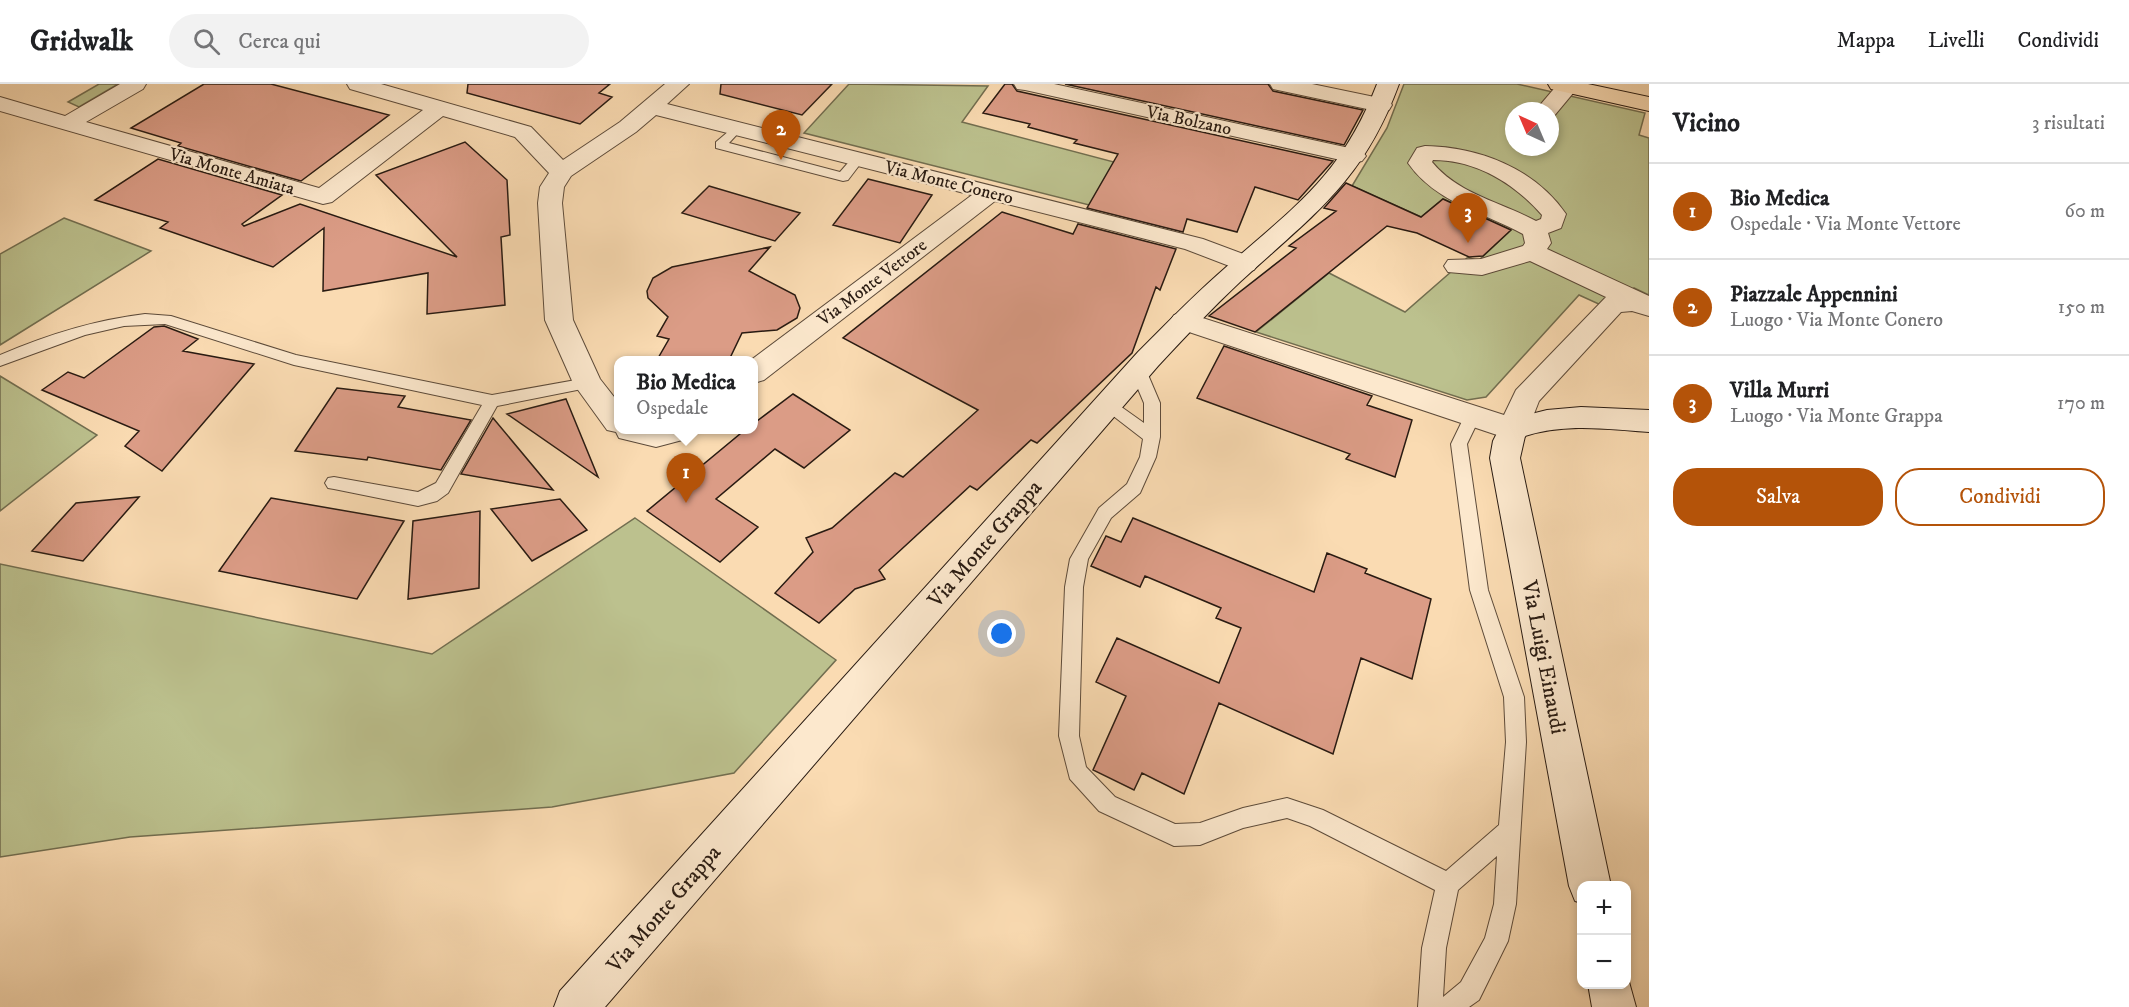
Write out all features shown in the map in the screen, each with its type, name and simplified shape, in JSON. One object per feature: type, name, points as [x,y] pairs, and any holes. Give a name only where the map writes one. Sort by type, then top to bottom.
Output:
[{"type":"main road","points":[[1563,85],[1649,104]]},
{"type":"street","points":[[68,123],[135,84]]},
{"type":"street","points":[[358,84],[523,132],[596,148]]},
{"type":"street","points":[[614,417],[587,383],[559,320],[550,203],[552,187],[562,171],[652,107],[678,84]]},
{"type":"street","name":"Via Bolzano","points":[[1025,84],[1354,156]]},
{"type":"street","points":[[1281,84],[1385,94]]},
{"type":"street","points":[[1552,102],[1563,85]]},
{"type":"street","name":"Via Monte Grappa","points":[[576,1007],[1138,370],[1184,321],[1245,264],[1324,196],[1354,156],[1385,94]]},
{"type":"street","name":"Via Monte Amiata","points":[[0,104],[323,197],[439,108]]},
{"type":"street","name":"Via Monte Conero","points":[[652,107],[1194,244],[1245,264]]},
{"type":"street","points":[[523,132],[542,149],[550,163],[562,171]]},
{"type":"street","points":[[1457,266],[1482,267],[1533,241],[1552,223],[1554,214],[1501,160],[1440,152],[1425,153],[1420,163],[1427,174],[1445,189],[1533,241],[1647,306]]},
{"type":"street","name":"Via Monte Vettore","points":[[758,369],[990,193]]},
{"type":"street","name":"Via Luigi Einaudi","points":[[1589,881],[1505,458],[1508,441],[1526,397],[1613,304],[1623,302],[1647,306]]},
{"type":"street","points":[[1184,321],[1514,429],[1533,422],[1569,417],[1649,421]]},
{"type":"street","points":[[1611,989],[1614,1007]]},
{"type":"lane","points":[[0,361],[23,350],[98,328],[145,319],[166,320],[294,360],[414,387],[492,401],[587,383]]},
{"type":"lane","points":[[1138,370],[1152,403],[1152,437],[1148,457],[1134,488],[1105,513],[1079,559],[1074,587],[1069,735],[1077,772],[1107,804],[1174,835],[1200,834],[1243,818],[1287,808],[1315,817],[1448,884]]},
{"type":"lane","points":[[334,483],[418,499],[431,496],[442,488],[492,401]]},
{"type":"lane","points":[[1107,405],[1152,437]]},
{"type":"lane","points":[[1449,1007],[1473,999],[1497,941],[1505,904],[1516,742],[1514,697],[1479,590],[1459,444],[1473,415]]},
{"type":"lane","points":[[1430,1007],[1434,948],[1448,884],[1510,830]]},
{"type":"green space","points":[[99,84],[118,84],[79,107],[68,102]]},
{"type":"green space","points":[[849,84],[988,86],[962,122],[1133,167],[1089,205],[804,133]]},
{"type":"green space","points":[[1404,84],[1517,84],[1645,113],[1639,135],[1649,138],[1649,295],[1634,288],[1625,296],[1603,306],[1579,295],[1486,397],[1467,400],[1256,332],[1329,273],[1405,312],[1468,257],[1478,261],[1511,230],[1443,199],[1421,217],[1352,186],[1387,128]]},
{"type":"green space","points":[[64,218],[151,251],[0,345],[0,254]]},
{"type":"green space","points":[[0,376],[97,435],[0,511]]},
{"type":"green space","points":[[635,518],[836,660],[734,773],[552,807],[130,837],[0,857],[0,564],[432,654]]},
{"type":"building","points":[[204,84],[271,84],[389,115],[301,181],[178,146],[181,143],[131,128]]},
{"type":"building","points":[[468,84],[610,84],[599,93],[612,97],[580,124],[467,93]]},
{"type":"building","points":[[721,84],[832,84],[802,115],[720,94]]},
{"type":"building","points":[[1005,84],[1012,84],[1017,91],[1333,161],[1298,200],[1255,187],[1237,232],[1187,219],[1183,232],[1087,208],[1118,154],[1074,143],[1077,140],[1028,127],[1030,124],[983,113]]},
{"type":"building","points":[[1065,84],[1268,84],[1273,91],[1363,110],[1344,145]]},
{"type":"building","points":[[465,142],[507,180],[510,235],[501,237],[505,305],[427,314],[428,273],[323,291],[324,228],[273,267],[160,228],[168,222],[95,200],[158,159],[282,195],[242,224],[244,226],[300,204],[457,257],[376,175]]},
{"type":"building","points":[[868,179],[932,195],[900,243],[833,225]]},
{"type":"building","points":[[1346,183],[1421,217],[1443,199],[1511,230],[1483,256],[1469,257],[1417,233],[1387,226],[1255,332],[1209,316],[1296,248],[1289,246],[1336,211],[1324,208]]},
{"type":"building","points":[[709,186],[800,213],[775,241],[682,213]]},
{"type":"building","points":[[1002,212],[1073,234],[1078,224],[1176,249],[1160,290],[1156,287],[1132,353],[1037,443],[1031,440],[977,490],[970,486],[879,570],[885,579],[855,589],[819,623],[775,593],[813,552],[806,538],[832,528],[895,473],[903,477],[978,410],[843,338]]},
{"type":"building","points":[[770,247],[749,271],[795,295],[800,308],[797,318],[777,330],[742,333],[731,356],[659,356],[669,339],[657,336],[668,317],[648,298],[647,291],[653,278],[672,267]]},
{"type":"building","points":[[164,326],[198,339],[183,351],[254,364],[162,471],[125,446],[139,431],[42,390],[68,372],[84,378],[154,327]]},
{"type":"building","points":[[1224,346],[1372,396],[1367,405],[1412,420],[1395,477],[1346,459],[1350,454],[1197,398]]},
{"type":"building","points":[[337,388],[405,396],[398,407],[471,420],[441,470],[368,457],[367,460],[295,451]]},
{"type":"building","points":[[793,394],[850,430],[804,468],[775,449],[716,499],[758,527],[720,562],[647,511],[740,434],[758,434],[758,420]]},
{"type":"building","points":[[566,399],[598,477],[507,414]]},
{"type":"building","points":[[493,418],[553,490],[461,474]]},
{"type":"building","points":[[139,497],[83,561],[32,551],[76,503]]},
{"type":"building","points":[[271,498],[404,521],[357,599],[219,571]]},
{"type":"building","points":[[560,499],[587,530],[532,561],[491,509]]},
{"type":"building","points":[[480,511],[479,588],[408,599],[413,521]]},
{"type":"building","points":[[1133,518],[1314,592],[1327,553],[1367,569],[1365,573],[1431,599],[1412,679],[1361,658],[1333,754],[1219,703],[1184,794],[1142,773],[1134,790],[1093,770],[1126,696],[1096,682],[1117,638],[1219,683],[1241,628],[1216,618],[1221,608],[1145,576],[1140,587],[1091,566],[1106,536],[1121,542]]},
{"type":"place","name":"Piazzale Appennini","points":[[781,160]]},
{"type":"place","name":"Villa Murri","points":[[1468,243]]},
{"type":"place","name":"Bio Medica","points":[[686,503]]}]
